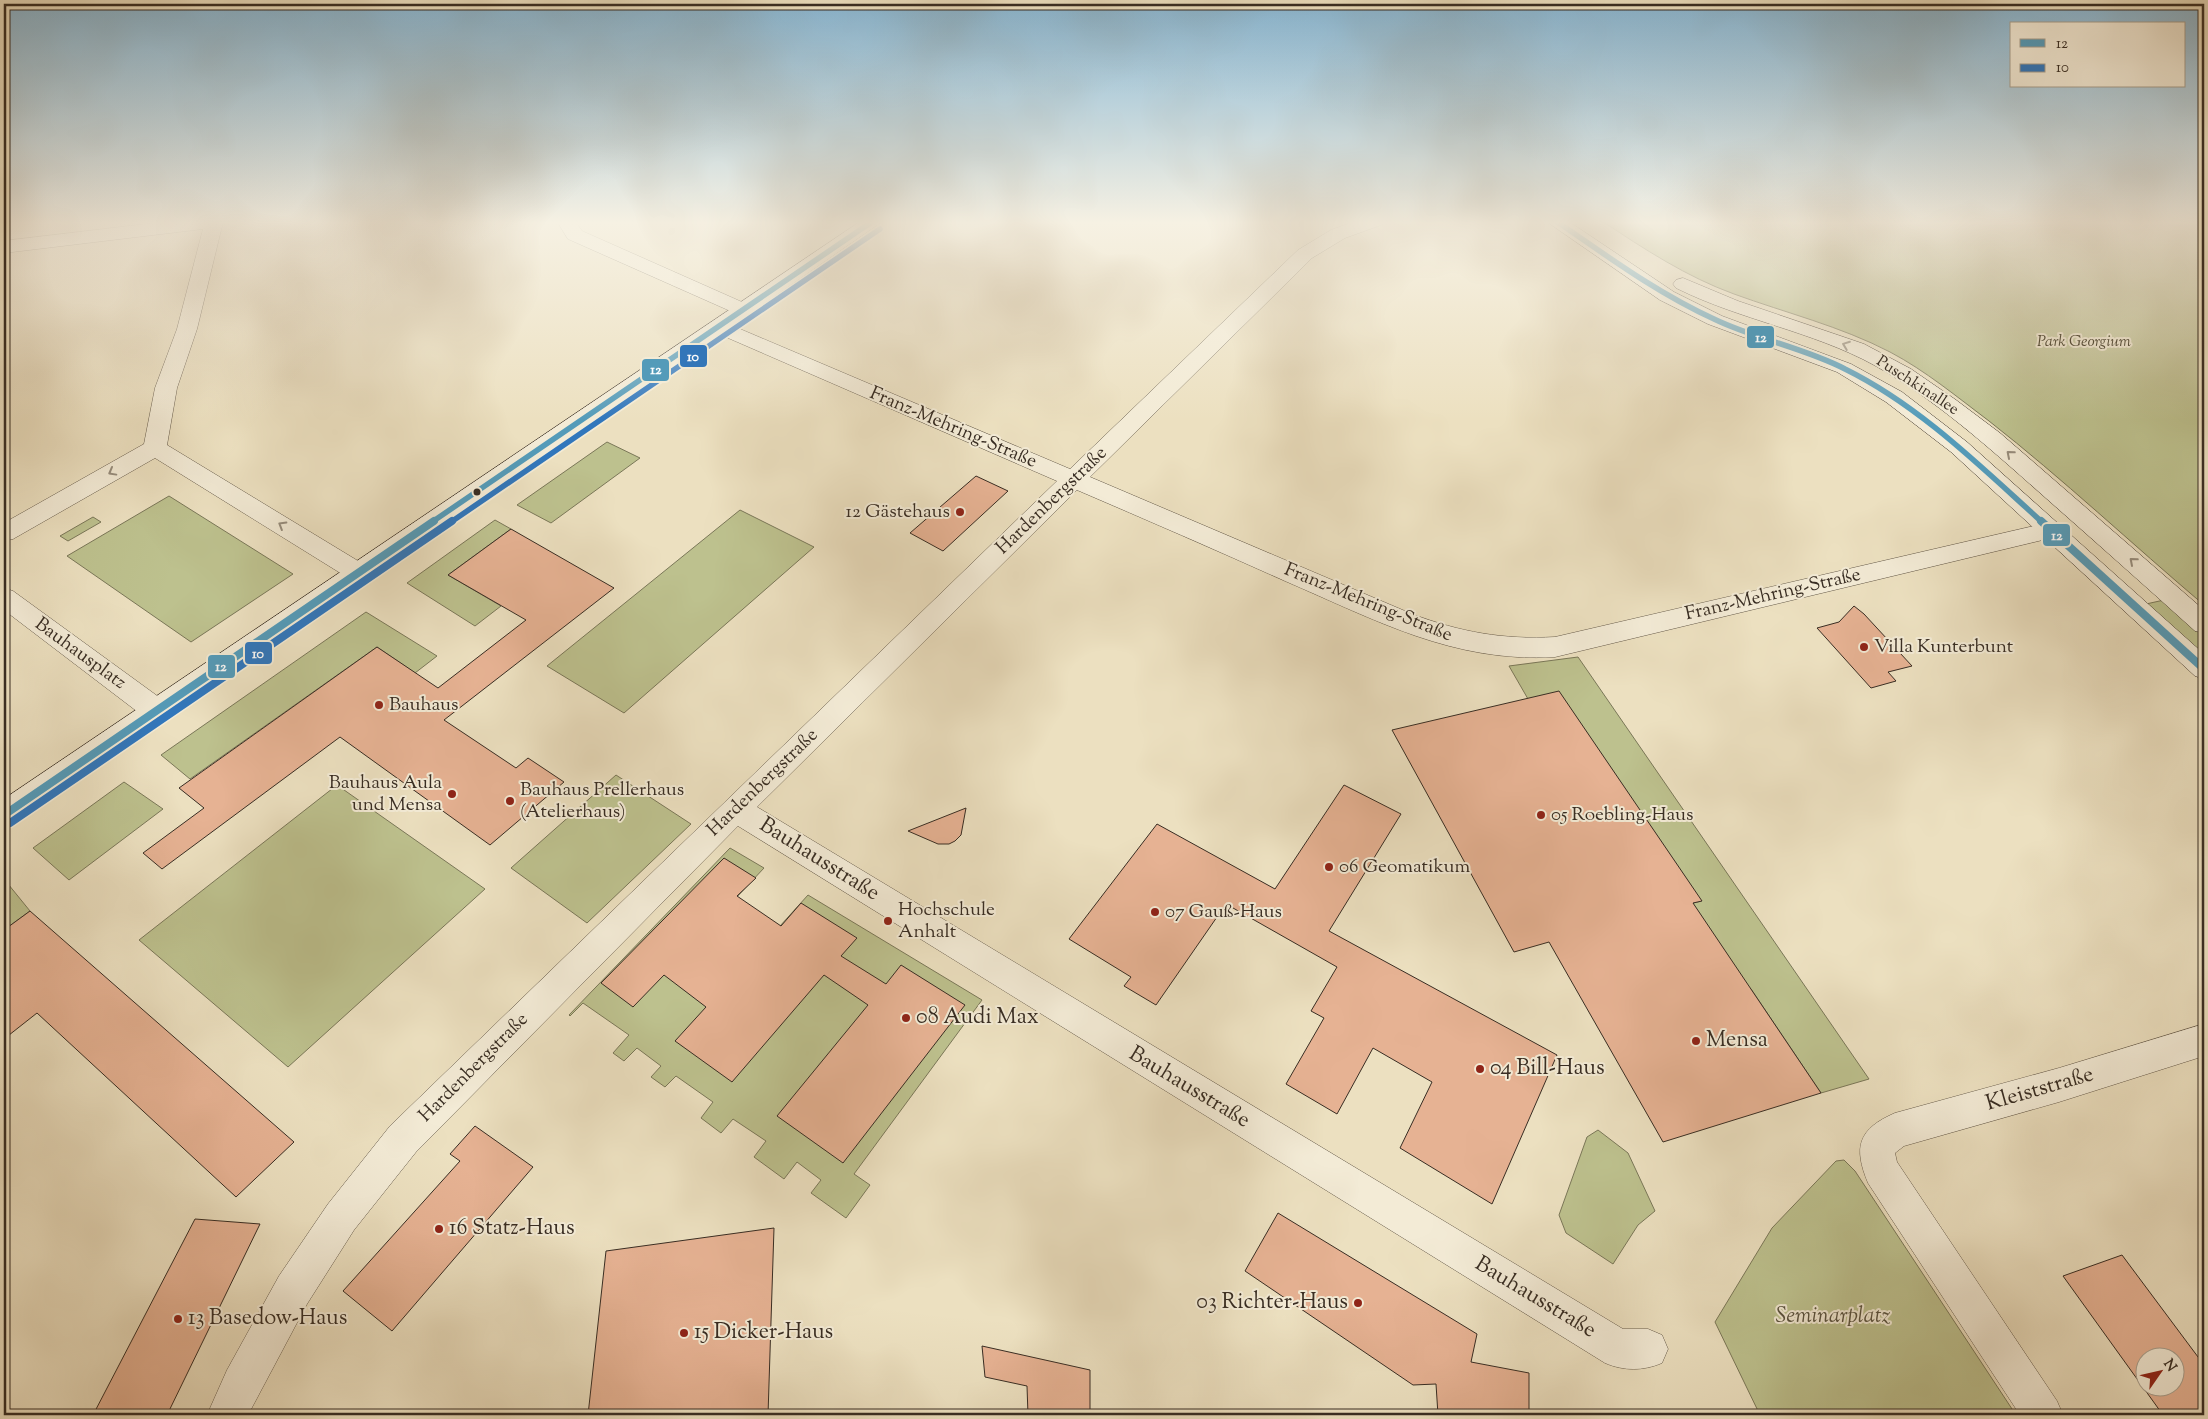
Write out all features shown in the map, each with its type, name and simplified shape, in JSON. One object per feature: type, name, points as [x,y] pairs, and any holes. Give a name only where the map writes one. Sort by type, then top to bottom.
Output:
[{"type":"street","points":[[155,448],[166,388],[187,329],[198,287]]},
{"type":"street","points":[[693,287],[744,310]]},
{"type":"street","points":[[4,815],[777,287]]},
{"type":"street","name":"Hardenbergstraße","points":[[227,1415],[241,1384],[293,1290],[341,1217],[403,1139],[736,809],[1271,287]]},
{"type":"street","name":"Puschkinallee","points":[[1654,287],[1667,296],[1715,320],[1844,368],[1879,388],[1924,418],[1959,447],[2204,669]]},
{"type":"street","name":"Puschkinallee","points":[[1690,287],[1732,305],[1854,348],[1906,376],[1962,415],[2006,450],[2204,624]]},
{"type":"street","name":"Franz-Mehring-Straße","points":[[719,328],[1432,633],[1501,648],[1554,647],[2051,530]]},
{"type":"street","points":[[4,533],[155,448]]},
{"type":"street","points":[[155,448],[359,573]]},
{"type":"street","name":"Bauhausplatz","points":[[4,597],[157,711]]},
{"type":"street","name":"Bauhausstraße","points":[[736,809],[1619,1350],[1648,1350]]},
{"type":"street","name":"Kleiststraße","points":[[2043,1415],[1881,1170],[1877,1154],[1878,1144],[1895,1131],[2204,1040]]},
{"type":"green space","name":"Park Georgium","points":[[1718,287],[2204,287],[2204,605],[2017,443],[1916,367],[1890,352],[1852,335]]},
{"type":"green space","points":[[607,442],[640,458],[551,523],[517,505]]},
{"type":"green space","points":[[169,496],[293,574],[191,642],[67,556]]},
{"type":"green space","points":[[740,510],[814,547],[624,713],[547,666]]},
{"type":"green space","points":[[93,517],[101,522],[68,541],[60,536]]},
{"type":"green space","points":[[495,520],[511,529],[448,575],[501,606],[475,626],[407,583]]},
{"type":"green space","points":[[2164,600],[2204,637],[2204,657],[2146,604]]},
{"type":"green space","points":[[366,612],[437,656],[415,673],[377,647],[190,779],[161,755]]},
{"type":"green space","points":[[1578,657],[1869,1079],[1821,1093],[1751,989],[1637,918],[1701,901],[1528,699],[1509,666]]},
{"type":"green space","points":[[616,775],[691,824],[587,923],[511,868]]},
{"type":"green space","points":[[124,782],[163,809],[69,880],[33,848]]},
{"type":"green space","points":[[337,785],[485,889],[288,1067],[139,940]]},
{"type":"green space","points":[[730,848],[764,868],[736,898],[780,926],[808,895],[982,1000],[854,1174],[870,1185],[846,1218],[811,1193],[821,1180],[797,1162],[784,1179],[754,1157],[766,1141],[733,1119],[721,1133],[701,1118],[713,1102],[676,1076],[665,1087],[651,1077],[661,1066],[637,1048],[624,1061],[613,1053],[629,1035],[583,1003],[569,1015]]},
{"type":"green space","points":[[4,879],[30,911],[4,930]]},
{"type":"green space","points":[[1598,1130],[1628,1153],[1655,1211],[1638,1225],[1613,1264],[1566,1233],[1559,1215],[1587,1137]]},
{"type":"green space","name":"Seminarplatz","points":[[1844,1160],[1855,1171],[2016,1415],[1760,1415],[1715,1322],[1772,1228],[1836,1161]]},
{"type":"building","name":"12 Gästehaus","points":[[976,476],[1008,491],[943,551],[910,533]]},
{"type":"building","name":"Bauhaus","points":[[511,529],[614,588],[444,720],[516,768],[528,758],[564,782],[490,845],[340,737],[162,869],[143,853],[204,808],[179,788],[377,647],[438,688],[526,620],[448,575]]},
{"type":"building","name":"Villa Kunterbunt","points":[[1854,606],[1864,614],[1912,666],[1888,672],[1896,681],[1871,688],[1817,628],[1839,622]]},
{"type":"building","points":[[1559,691],[1702,901],[1693,903],[1821,1093],[1663,1142],[1549,942],[1514,952],[1392,730]]},
{"type":"building","points":[[1344,785],[1401,814],[1329,931],[1557,1055],[1492,1204],[1400,1148],[1432,1082],[1373,1048],[1337,1114],[1286,1084],[1324,1018],[1311,1011],[1337,967],[1226,904],[1156,1005],[1124,986],[1131,977],[1069,939],[1157,824],[1275,889]]},
{"type":"building","points":[[966,808],[961,835],[949,844],[938,844],[908,831]]},
{"type":"building","name":"08 Audi Max","points":[[724,858],[756,878],[737,896],[781,926],[801,903],[857,938],[841,956],[886,984],[901,965],[965,1005],[843,1163],[777,1116],[868,1005],[824,975],[732,1082],[675,1041],[706,1007],[664,975],[633,1007],[601,983]]},
{"type":"building","points":[[30,911],[294,1142],[236,1197],[37,1013],[4,1039],[4,930]]},
{"type":"building","name":"16 Statz-Haus","points":[[475,1126],[533,1167],[392,1331],[343,1291],[460,1161],[450,1154]]},
{"type":"building","name":"03 Richter-Haus","points":[[1278,1213],[1477,1334],[1471,1362],[1529,1373],[1529,1415],[1438,1415],[1436,1384],[1413,1385],[1245,1271]]},
{"type":"building","name":"13 Basedow-Haus","points":[[195,1219],[260,1224],[167,1415],[93,1415]]},
{"type":"building","name":"15 Dicker-Haus","points":[[774,1228],[768,1415],[588,1415],[606,1251]]},
{"type":"building","points":[[2122,1255],[2204,1365],[2204,1415],[2163,1415],[2149,1396],[2186,1396],[2186,1346],[2136,1346],[2136,1377],[2063,1276]]},
{"type":"building","points":[[982,1346],[1090,1370],[1090,1415],[1028,1415],[1027,1386],[985,1377]]},
{"type":"transit line","name":"12","points":[[4,815],[776,287]]},
{"type":"transit line","name":"10","points":[[10,823],[795,287]]},
{"type":"transit line","name":"12","points":[[1654,287],[1667,296],[1715,320],[1844,368],[1894,397],[1959,447],[2204,669]]},
{"type":"place","name":"12 Gästehaus","points":[[960,512]]},
{"type":"place","name":"Villa Kunterbunt","points":[[1864,647]]},
{"type":"place","name":"Bauhaus","points":[[379,705]]},
{"type":"place","name":"Bauhaus Aula und Mensa","points":[[452,794]]},
{"type":"place","name":"Bauhaus Prellerhaus (Atelierhaus)","points":[[510,801]]},
{"type":"place","name":"05 Roebling-Haus","points":[[1541,815]]},
{"type":"place","name":"06 Geomatikum","points":[[1329,867]]},
{"type":"place","name":"07 Gauß-Haus","points":[[1155,912]]},
{"type":"place","name":"Hochschule Anhalt","points":[[888,921]]},
{"type":"place","name":"08 Audi Max","points":[[906,1018]]},
{"type":"place","name":"Mensa","points":[[1696,1041]]},
{"type":"place","name":"04 Bill-Haus","points":[[1480,1069]]},
{"type":"place","name":"16 Statz-Haus","points":[[439,1229]]},
{"type":"place","name":"03 Richter-Haus","points":[[1358,1303]]},
{"type":"place","name":"13 Basedow-Haus","points":[[178,1319]]},
{"type":"place","name":"15 Dicker-Haus","points":[[684,1333]]}]
